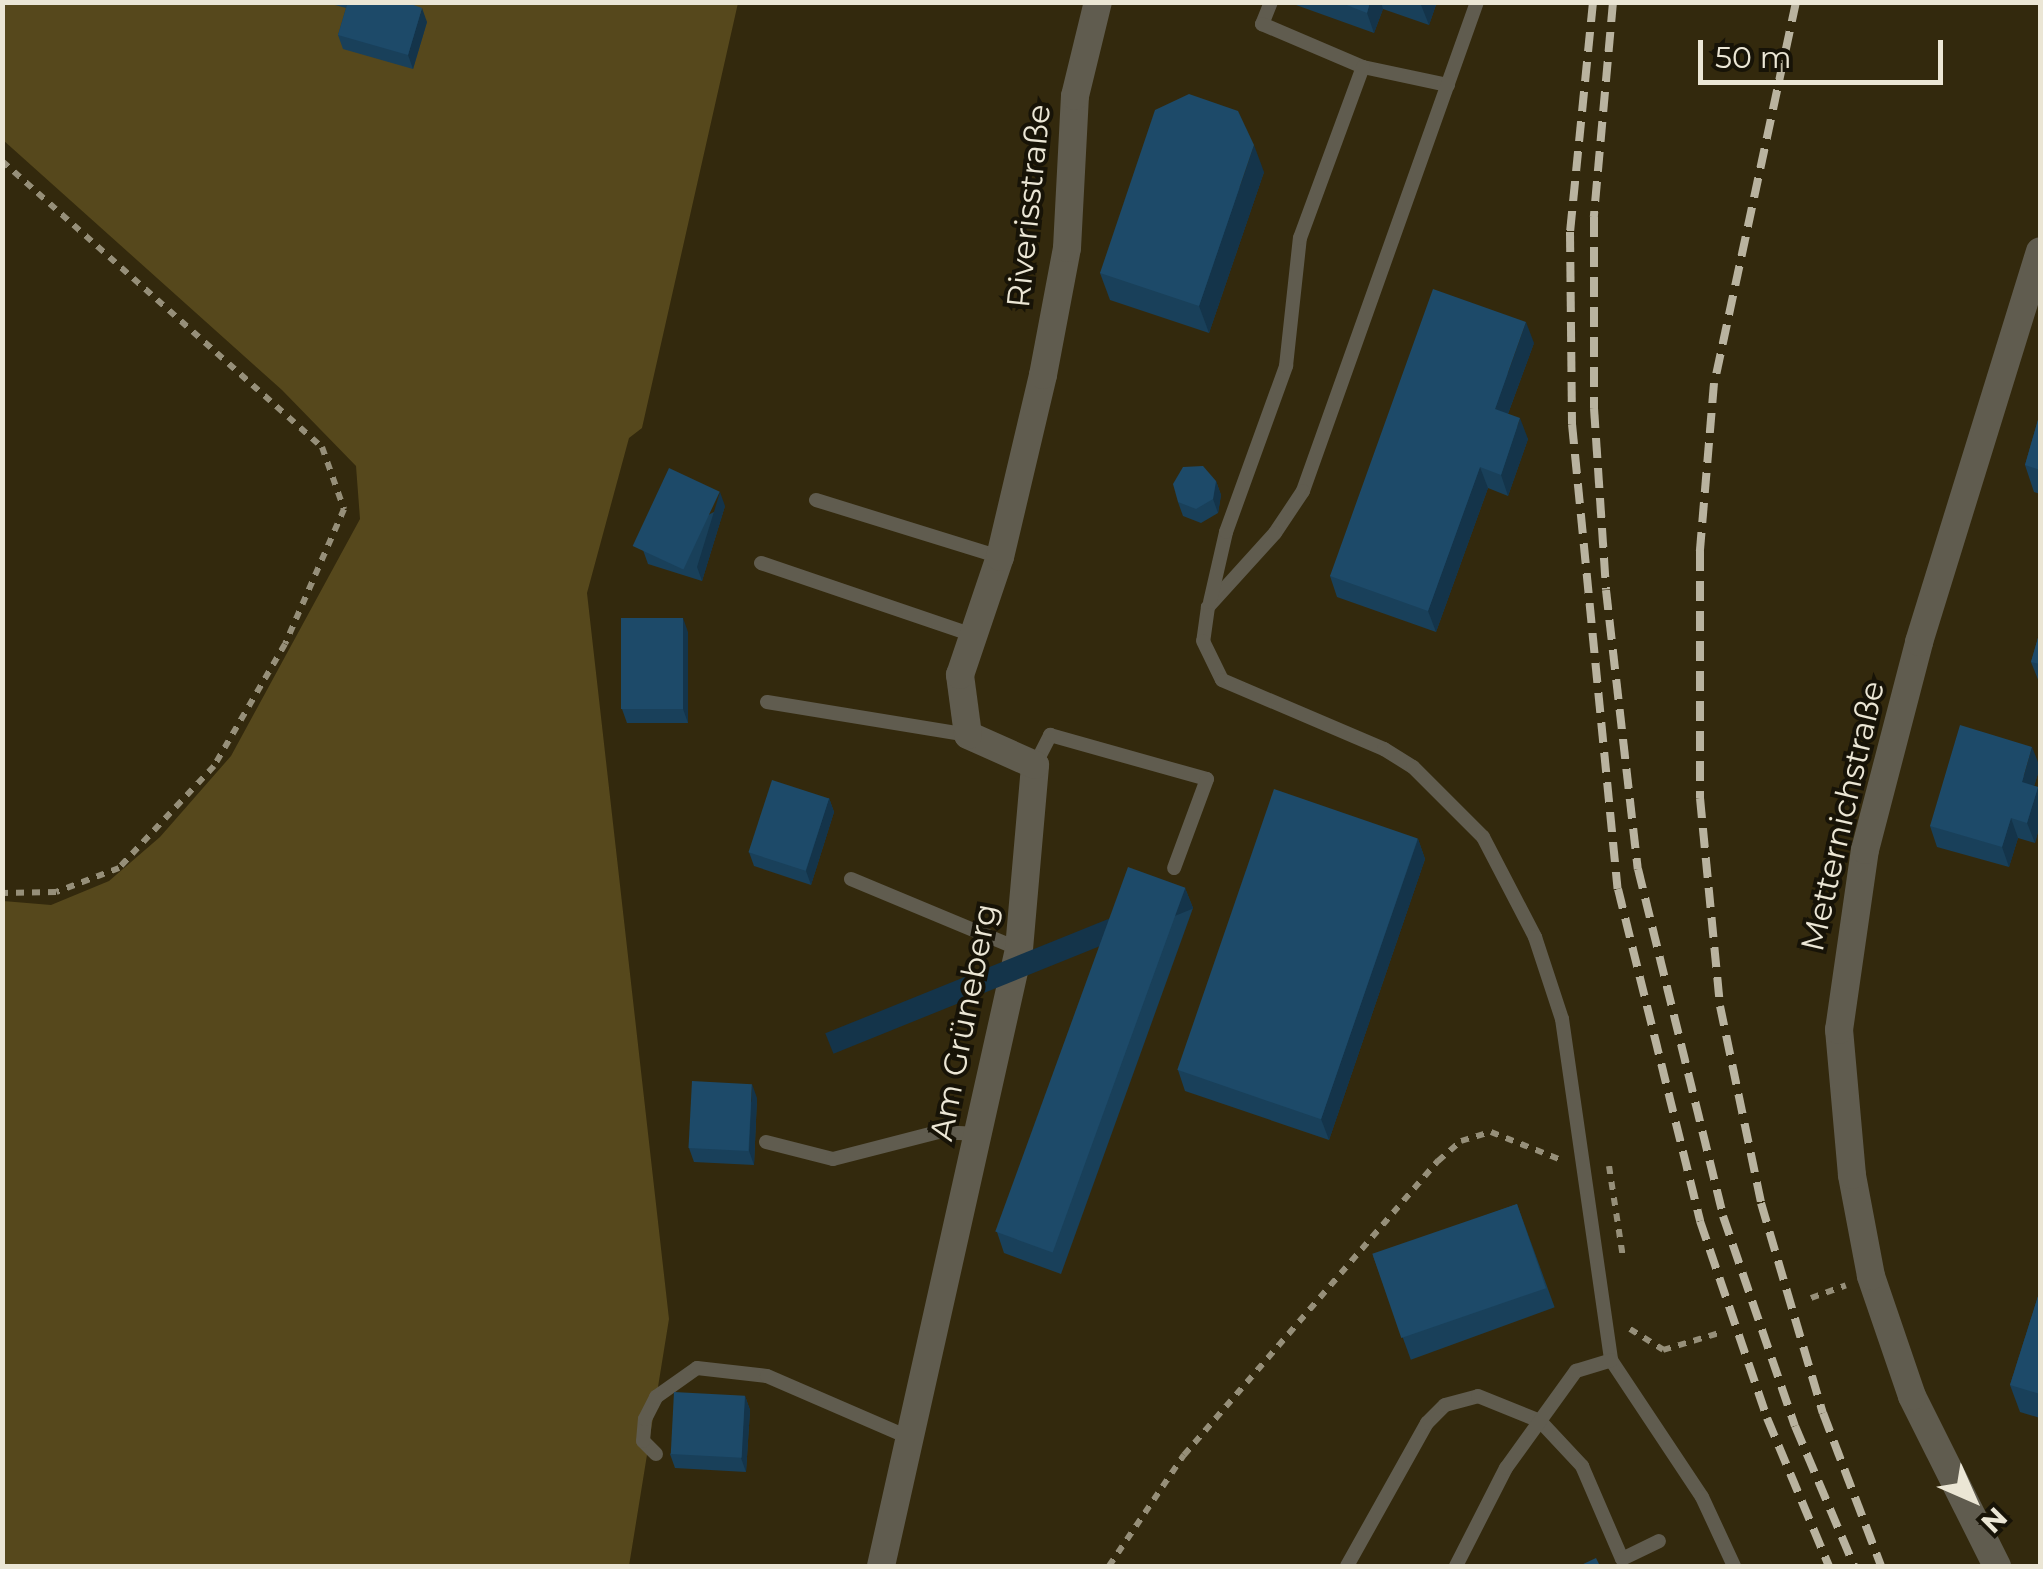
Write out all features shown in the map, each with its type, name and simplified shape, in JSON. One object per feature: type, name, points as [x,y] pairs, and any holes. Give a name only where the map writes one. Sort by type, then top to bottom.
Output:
[{"type":"street","name":"Riverisstraße","points":[[1003,545],[1064,269],[1068,146],[1098,2]]},
{"type":"street","name":"Metternichstraße","points":[[1997,1566],[1912,1396],[1870,1276],[1852,1175],[1839,1030],[1865,850],[1919,642],[2040,250]]},
{"type":"street","points":[[1003,545],[970,634],[960,675],[968,735],[1035,765]]},
{"type":"street","name":"Am Grüneberg","points":[[880,1566],[1019,949],[1035,765]]},
{"type":"lane","points":[[1270,2],[1262,24],[1362,67],[1448,85]]},
{"type":"lane","points":[[1208,607],[1275,533],[1303,491],[1477,2]]},
{"type":"lane","points":[[1362,67],[1300,238],[1286,366],[1226,532],[1203,641],[1222,680],[1384,748],[1414,768],[1483,837],[1548,974],[1582,1156],[1611,1360],[1702,1497],[1734,1566]]},
{"type":"lane","points":[[816,500],[1003,545]]},
{"type":"lane","points":[[760,563],[970,634]]},
{"type":"lane","points":[[767,702],[968,735]]},
{"type":"lane","points":[[1035,765],[1050,735],[1207,779],[1174,868]]},
{"type":"lane","points":[[851,879],[1019,949]]},
{"type":"lane","points":[[766,1142],[833,1159],[938,1132],[980,1134]]},
{"type":"lane","points":[[1456,1566],[1506,1468],[1576,1372],[1611,1360]]},
{"type":"lane","points":[[656,1454],[644,1442],[645,1419],[656,1397],[697,1368],[781,1380],[910,1438]]},
{"type":"lane","points":[[1348,1566],[1427,1423],[1445,1405],[1478,1396],[1540,1421],[1582,1466],[1622,1559],[1660,1541]]},
{"type":"path","points":[[2,161],[322,447],[344,509],[285,644],[214,766],[119,868],[56,892],[2,893]]},
{"type":"path","points":[[1110,1566],[1184,1455],[1438,1160],[1461,1141],[1491,1132],[1557,1160],[1606,1151],[1624,1276]]},
{"type":"path","points":[[1628,1318],[1638,1339],[1663,1350],[1719,1333]]},
{"type":"shaded area","points":[[3,3],[738,3],[642,428],[629,438],[587,593],[669,1319],[629,1566],[3,1566],[3,901],[51,905],[109,881],[160,837],[231,756],[360,519],[356,466],[282,390],[3,140]]},
{"type":"building","points":[[348,2],[405,2],[422,8],[408,55],[338,35]]},
{"type":"building","points":[[1339,2],[1370,2],[1367,13]]},
{"type":"building","points":[[1189,94],[1238,111],[1254,145],[1199,306],[1100,273],[1155,110]]},
{"type":"building","points":[[1433,289],[1526,322],[1495,409],[1520,418],[1501,475],[1480,467],[1428,611],[1330,576]]},
{"type":"building","points":[[2040,413],[2040,470],[2025,465]]},
{"type":"building","points":[[1203,466],[1216,481],[1213,499],[1196,509],[1178,502],[1173,484],[1183,467]]},
{"type":"building","points":[[669,468],[720,492],[683,570],[633,546]]},
{"type":"building","points":[[621,618],[683,618],[683,709],[621,709]]},
{"type":"building","points":[[2040,631],[2040,664],[2031,662]]},
{"type":"building","points":[[1960,725],[2032,747],[2022,782],[2038,787],[2027,823],[2011,818],[2002,847],[1930,826]]},
{"type":"building","points":[[772,780],[829,799],[806,871],[749,852]]},
{"type":"building","points":[[1274,789],[1418,838],[1321,1119],[1177,1070]]},
{"type":"building","points":[[1128,867],[1185,888],[1053,1252],[995,1232]]},
{"type":"building","points":[[692,1081],[752,1084],[748,1151],[688,1148]]},
{"type":"building","points":[[1517,1204],[1546,1288],[1401,1338],[1372,1254]]},
{"type":"building","points":[[2040,1290],[2040,1394],[2010,1385]]},
{"type":"building","points":[[674,1392],[745,1396],[742,1458],[671,1454]]},
{"type":"building","points":[[1596,1558],[1600,1566],[1579,1566]]},
{"type":"railway","points":[[1593,2],[1570,232],[1572,424],[1618,889],[1700,1221],[1767,1418],[1829,1566]]},
{"type":"railway","points":[[1613,2],[1594,217],[1594,408],[1606,590],[1638,869],[1723,1216],[1795,1426],[1854,1566]]},
{"type":"railway","points":[[1796,2],[1714,383],[1700,551],[1700,798],[1720,1006],[1761,1203],[1823,1413],[1881,1566]]}]
